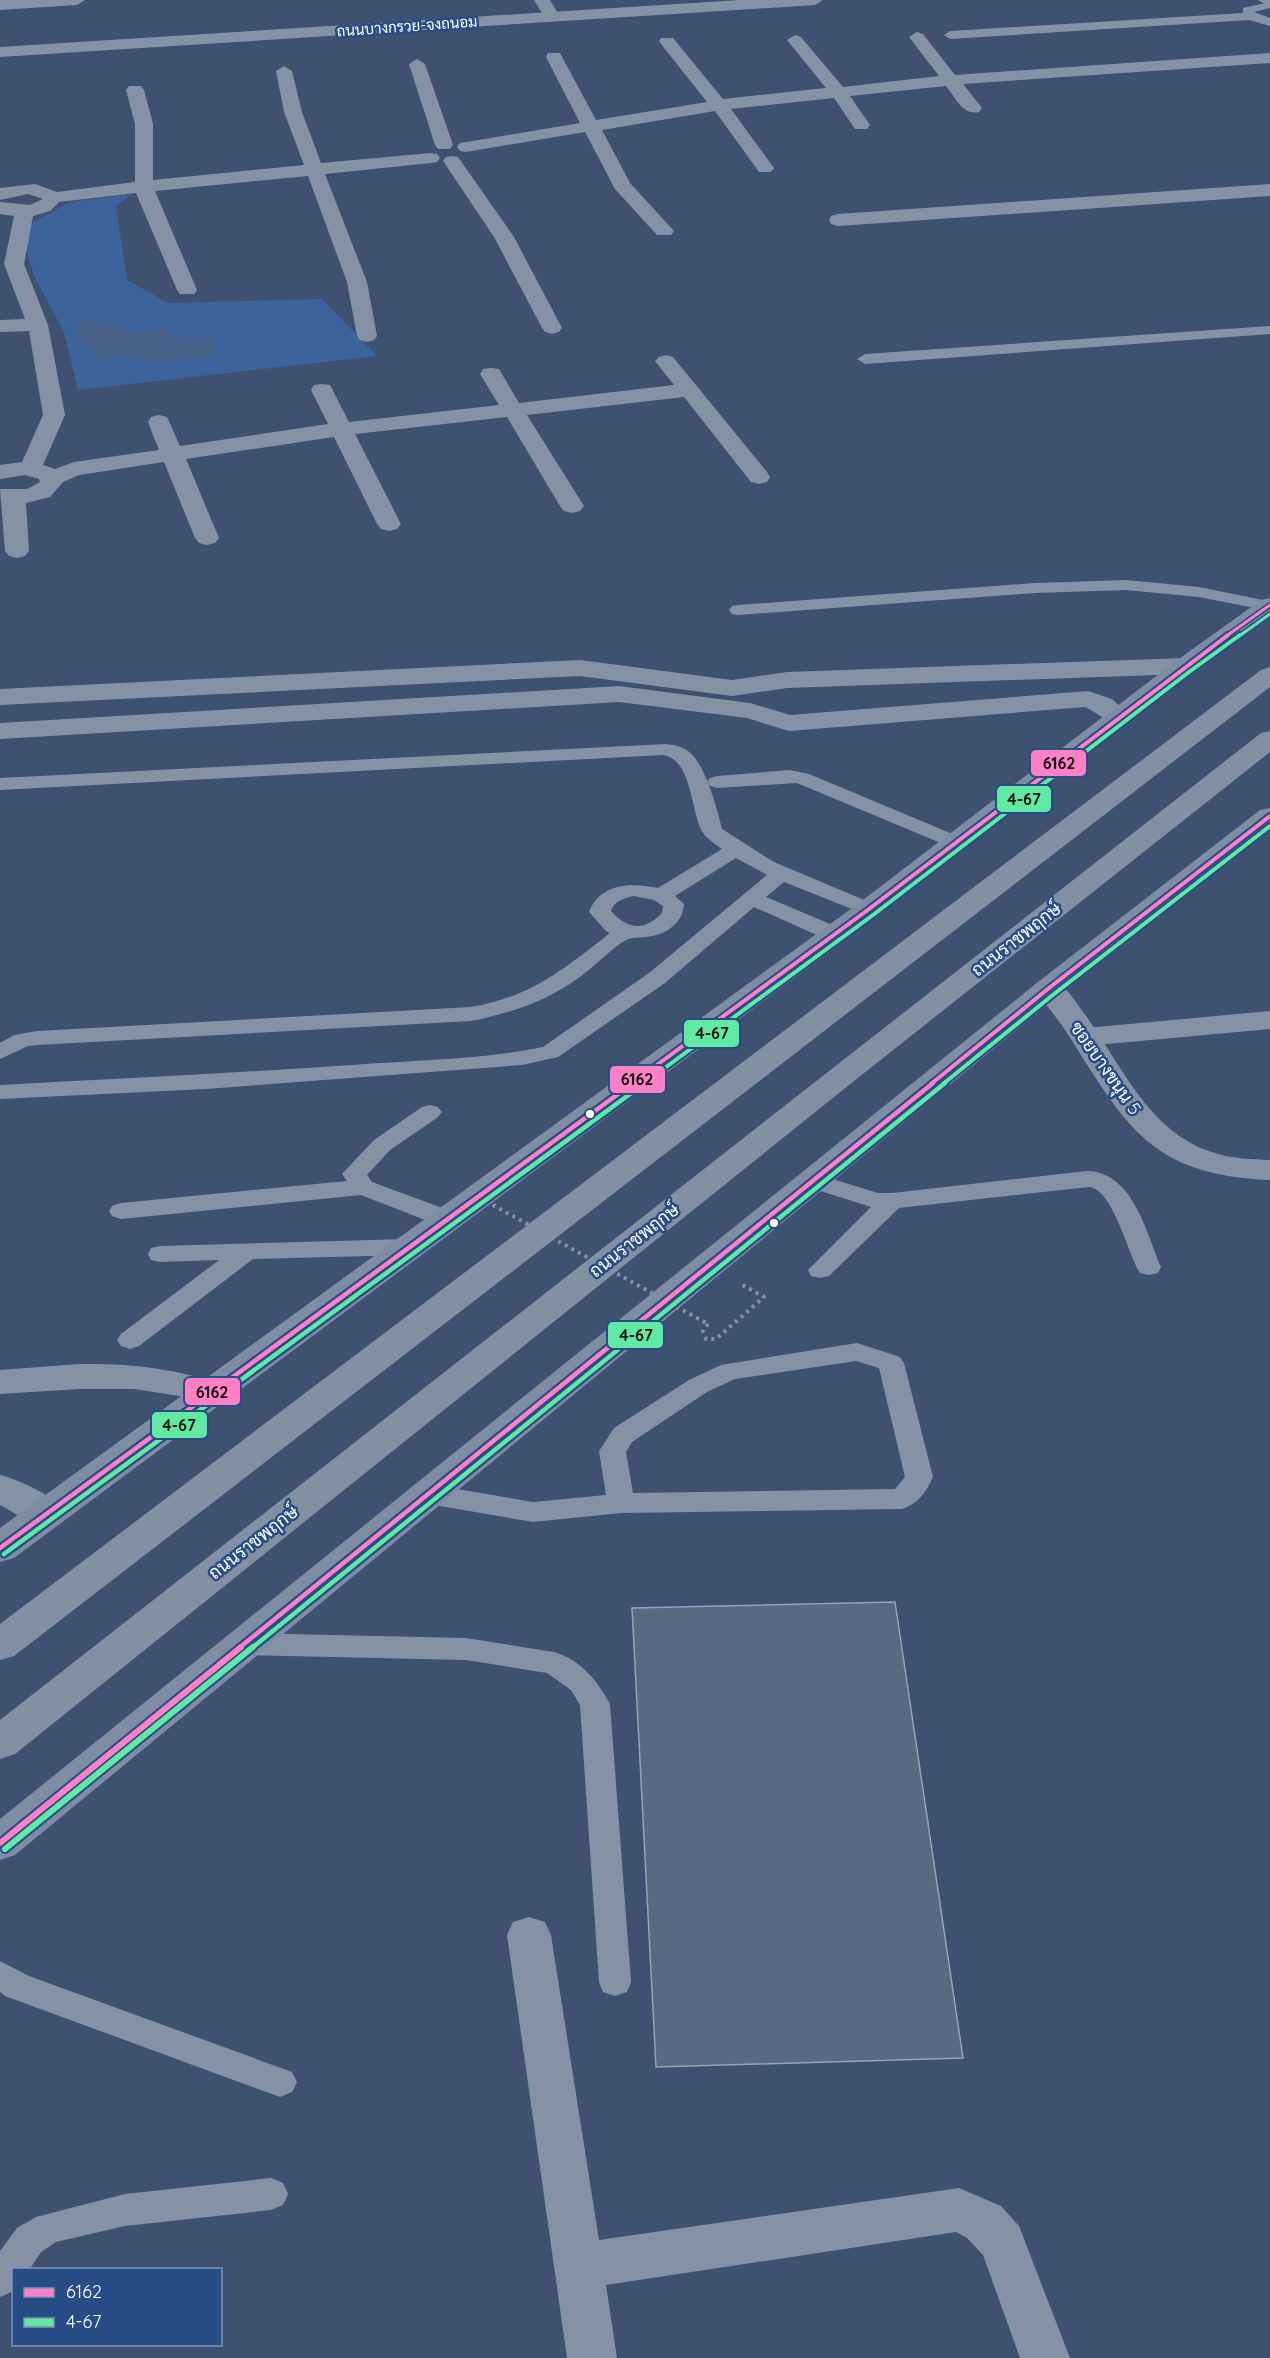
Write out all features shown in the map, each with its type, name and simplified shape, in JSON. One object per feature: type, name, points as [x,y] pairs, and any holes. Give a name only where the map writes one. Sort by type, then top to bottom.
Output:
[{"type":"main road","points":[[0,1548],[869,909],[1185,666],[1269,606]]},
{"type":"main road","points":[[0,1645],[1270,675]]},
{"type":"main road","name":"ถนนราชพฤกษ์","points":[[0,1743],[824,1089],[1270,739]]},
{"type":"main road","points":[[0,1843],[1049,988],[1270,816]]},
{"type":"main road","points":[[0,1763],[60,1696]]},
{"type":"street","points":[[0,5],[77,0]]},
{"type":"street","points":[[542,0],[552,17]]},
{"type":"street","name":"ถนนบางกรวย-จงถนอม","points":[[0,52],[815,0]]},
{"type":"street","points":[[917,37],[973,108]]},
{"type":"street","points":[[795,40],[839,93],[861,125]]},
{"type":"street","points":[[667,41],[719,105],[765,168]]},
{"type":"street","points":[[554,57],[622,185],[664,231]]},
{"type":"street","points":[[0,208],[24,211],[42,207],[53,198],[77,192],[315,170],[448,153],[590,125],[719,105],[951,80],[1270,58]]},
{"type":"street","points":[[417,64],[448,153],[504,237],[552,328]]},
{"type":"street","points":[[284,71],[293,112],[357,282],[367,336]]},
{"type":"street","points":[[135,90],[144,124],[144,186],[148,201],[187,290]]},
{"type":"street","points":[[4,187],[39,190],[53,198]]},
{"type":"street","points":[[838,220],[1270,190]]},
{"type":"street","points":[[24,211],[14,264],[38,325],[54,415],[30,469]]},
{"type":"street","points":[[0,326],[38,325]]},
{"type":"street","points":[[666,361],[759,477]]},
{"type":"street","points":[[491,374],[572,506]]},
{"type":"street","points":[[322,390],[389,524]]},
{"type":"street","points":[[18,550],[7,497],[42,491],[48,487],[52,478],[74,469],[342,429],[513,412],[691,390]]},
{"type":"street","points":[[159,422],[207,538]]},
{"type":"street","points":[[0,472],[30,469],[44,472],[52,478]]},
{"type":"street","points":[[0,697],[580,668],[732,688],[787,680],[1185,666]]},
{"type":"street","points":[[0,731],[619,694],[750,711],[789,723],[1088,699],[1103,705],[1118,717]]},
{"type":"street","points":[[36,695],[38,729]]},
{"type":"street","name":"ซอยบางขนุน 5","points":[[1049,988],[1086,1037],[1120,1094],[1149,1127],[1180,1151],[1216,1165],[1270,1170]]},
{"type":"street","points":[[1086,1037],[1270,1020]]},
{"type":"street","points":[[0,1382],[135,1376],[188,1384],[210,1394]]},
{"type":"street","points":[[0,1488],[47,1514]]},
{"type":"street","points":[[529,1935],[592,2358]]},
{"type":"street","points":[[578,2266],[959,2210],[984,2222],[1002,2242],[1045,2358]]},
{"type":"lane","points":[[1250,16],[1248,10],[1269,2]]},
{"type":"lane","points":[[950,35],[1250,16],[1270,22]]},
{"type":"lane","points":[[865,358],[1270,330]]},
{"type":"lane","points":[[738,610],[1035,588],[1126,585],[1199,592],[1269,606]]},
{"type":"lane","points":[[0,784],[663,749],[674,751],[686,758],[710,817],[712,831],[734,850],[782,873],[869,909]]},
{"type":"lane","points":[[717,782],[790,776],[802,778],[955,842]]},
{"type":"lane","points":[[662,895],[734,850]]},
{"type":"lane","points":[[0,1092],[206,1082],[436,1066],[522,1058],[550,1052],[657,978],[782,873]]},
{"type":"lane","points":[[634,891],[662,895],[671,902],[675,909],[673,918],[666,925],[655,930],[626,931],[613,927],[604,920],[600,912],[602,904],[609,897],[634,891]]},
{"type":"lane","points":[[752,899],[834,934]]},
{"type":"lane","points":[[0,1052],[22,1040],[37,1038],[419,1019],[499,1009],[539,994],[572,973],[626,931]]},
{"type":"lane","points":[[363,1187],[354,1174],[382,1145],[430,1112]]},
{"type":"lane","points":[[813,1181],[877,1201],[892,1201],[1098,1179],[1106,1184],[1119,1201],[1149,1267]]},
{"type":"lane","points":[[121,1210],[363,1187],[447,1219]]},
{"type":"lane","points":[[820,1270],[892,1201]]},
{"type":"lane","points":[[160,1254],[409,1247]]},
{"type":"lane","points":[[130,1340],[248,1252]]},
{"type":"lane","points":[[428,1494],[533,1512],[621,1503],[902,1499],[915,1487],[920,1477],[891,1363],[857,1352],[730,1371],[698,1386],[623,1435],[612,1451],[621,1503]]},
{"type":"lane","points":[[245,1644],[466,1649],[554,1664],[581,1682],[596,1704],[615,1982]]},
{"type":"lane","points":[[0,1975],[17,1986],[280,2082]]},
{"type":"lane","points":[[0,2280],[30,2240],[48,2228],[125,2210],[271,2194]]},
{"type":"path","points":[[473,1194],[708,1324],[703,1331],[706,1339],[716,1339],[764,1297]]},
{"type":"shaded area","points":[[132,194],[116,206],[127,280],[168,303],[322,299],[377,356],[78,390],[64,332],[35,278],[24,243],[28,225],[70,202]]},
{"type":"shaded area","points":[[84,320],[115,323],[134,333],[169,328],[168,335],[180,338],[214,337],[215,356],[152,362],[119,354],[101,362],[92,354],[74,324]]},
{"type":"building","points":[[895,1602],[963,2058],[656,2067],[632,1608]]},
{"type":"transit line","name":"6162","points":[[0,1548],[869,909],[1185,666],[1270,605]]},
{"type":"transit line","name":"4-67","points":[[4,1554],[873,915],[1189,672],[1270,614]]},
{"type":"transit line","name":"6162","points":[[0,1843],[1049,988],[1270,816]]},
{"type":"transit line","name":"4-67","points":[[5,1849],[1054,994],[1270,826]]}]
